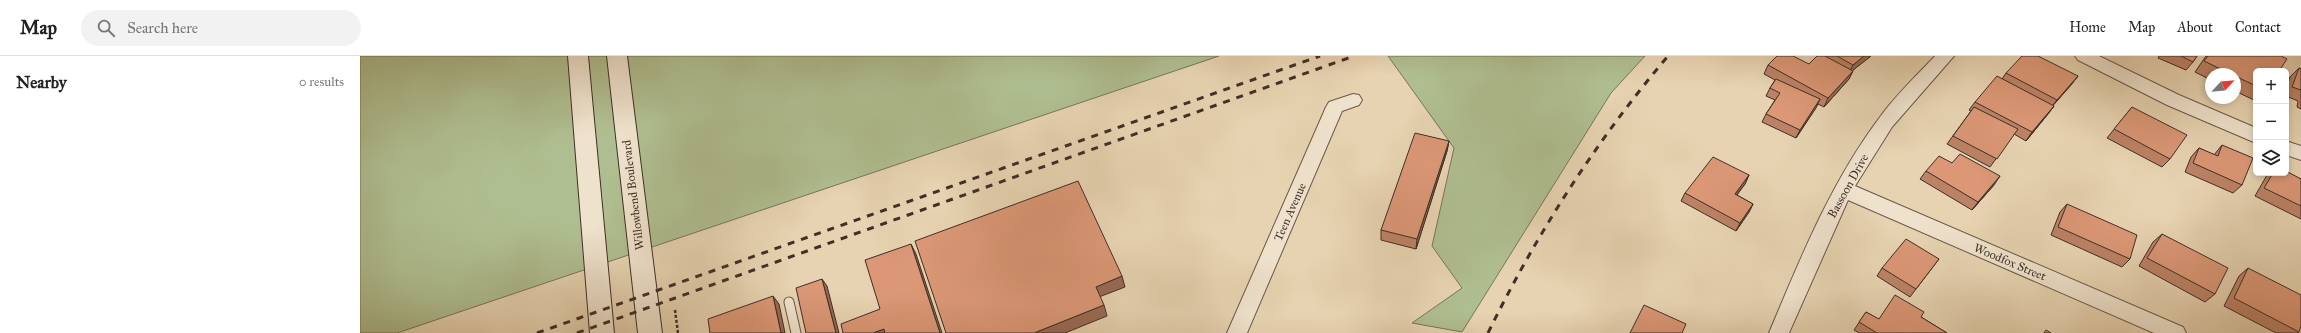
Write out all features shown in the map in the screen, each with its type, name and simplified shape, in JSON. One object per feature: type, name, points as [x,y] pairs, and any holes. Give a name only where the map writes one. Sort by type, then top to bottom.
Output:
[{"type":"main road","points":[[578,56],[602,333]]},
{"type":"main road","name":"Willowbend Boulevard","points":[[617,56],[650,333]]},
{"type":"street","name":"Bassoon Drive","points":[[1779,333],[1814,248],[1844,190],[1879,131],[1945,56]]},
{"type":"street","points":[[2084,56],[2173,100],[2253,135]]},
{"type":"street","name":"Teen Avenue","points":[[1236,333],[1335,107],[1353,100]]},
{"type":"street","points":[[2289,149],[2301,154]]},
{"type":"street","name":"Woodfox Street","points":[[1844,190],[2176,333]]},
{"type":"lane","points":[[789,302],[796,333]]},
{"type":"path","points":[[675,310],[678,333]]},
{"type":"green space","points":[[360,56],[1219,56],[397,333],[360,333]]},
{"type":"green space","points":[[1388,56],[1645,56],[1611,93],[1462,332],[1412,323],[1462,288],[1432,246],[1454,148]]},
{"type":"building","points":[[1777,56],[1793,56],[1809,64],[1817,56],[1825,56],[1853,71],[1828,98],[1768,65]]},
{"type":"building","points":[[1837,56],[1864,56],[1853,65]]},
{"type":"building","points":[[2022,56],[2038,56],[2078,76],[2057,100],[2006,73]]},
{"type":"building","points":[[2181,56],[2197,56],[2193,62]]},
{"type":"building","points":[[2208,56],[2281,56],[2287,59],[2281,68],[2253,68],[2253,85],[2241,79],[2241,68],[2219,68],[2204,61]]},
{"type":"building","points":[[2299,68],[2301,69],[2301,90],[2292,87]]},
{"type":"building","points":[[1997,76],[2054,106],[2032,132],[1975,102]]},
{"type":"building","points":[[1776,79],[1820,99],[1800,130],[1766,114],[1780,93],[1770,88]]},
{"type":"building","points":[[1974,107],[2018,129],[1997,159],[1953,136]]},
{"type":"building","points":[[2132,107],[2187,135],[2170,159],[2114,129]]},
{"type":"building","points":[[1415,133],[1449,141],[1417,239],[1381,230]]},
{"type":"building","points":[[2222,145],[2253,158],[2242,185],[2193,163],[2199,148],[2218,156]]},
{"type":"building","points":[[1960,154],[2000,176],[1978,202],[1926,171],[1939,156],[1952,163]]},
{"type":"building","points":[[1713,157],[1749,175],[1735,194],[1753,204],[1740,223],[1685,193]]},
{"type":"building","points":[[2289,173],[2301,179],[2301,206],[2264,188],[2271,176],[2289,176]]},
{"type":"building","points":[[1078,181],[1122,276],[1096,287],[1104,305],[1034,333],[946,333],[915,241]]},
{"type":"building","points":[[2067,204],[2137,235],[2130,259],[2058,227]]},
{"type":"building","points":[[2162,234],[2228,268],[2215,294],[2147,258]]},
{"type":"building","points":[[1906,239],[1939,259],[1916,289],[1882,268]]},
{"type":"building","points":[[911,244],[940,333],[885,333],[884,329],[873,333],[843,333],[841,324],[880,309],[865,260]]},
{"type":"building","points":[[2248,268],[2301,295],[2301,326],[2299,332],[2234,298]]},
{"type":"building","points":[[822,279],[836,333],[806,333],[796,288]]},
{"type":"building","points":[[1895,295],[1924,312],[1921,317],[1947,333],[1877,333],[1859,322],[1866,312],[1879,319]]},
{"type":"building","points":[[773,296],[781,333],[710,333],[708,319]]},
{"type":"building","points":[[1644,305],[1686,324],[1682,333],[1630,333]]},
{"type":"building","points":[[2046,330],[2051,333],[2044,333]]},
{"type":"railway","points":[[537,333],[1320,56]]},
{"type":"railway","points":[[577,333],[1354,56]]},
{"type":"railway","points":[[1488,333],[1527,259],[1569,189],[1616,121],[1668,56]]}]
